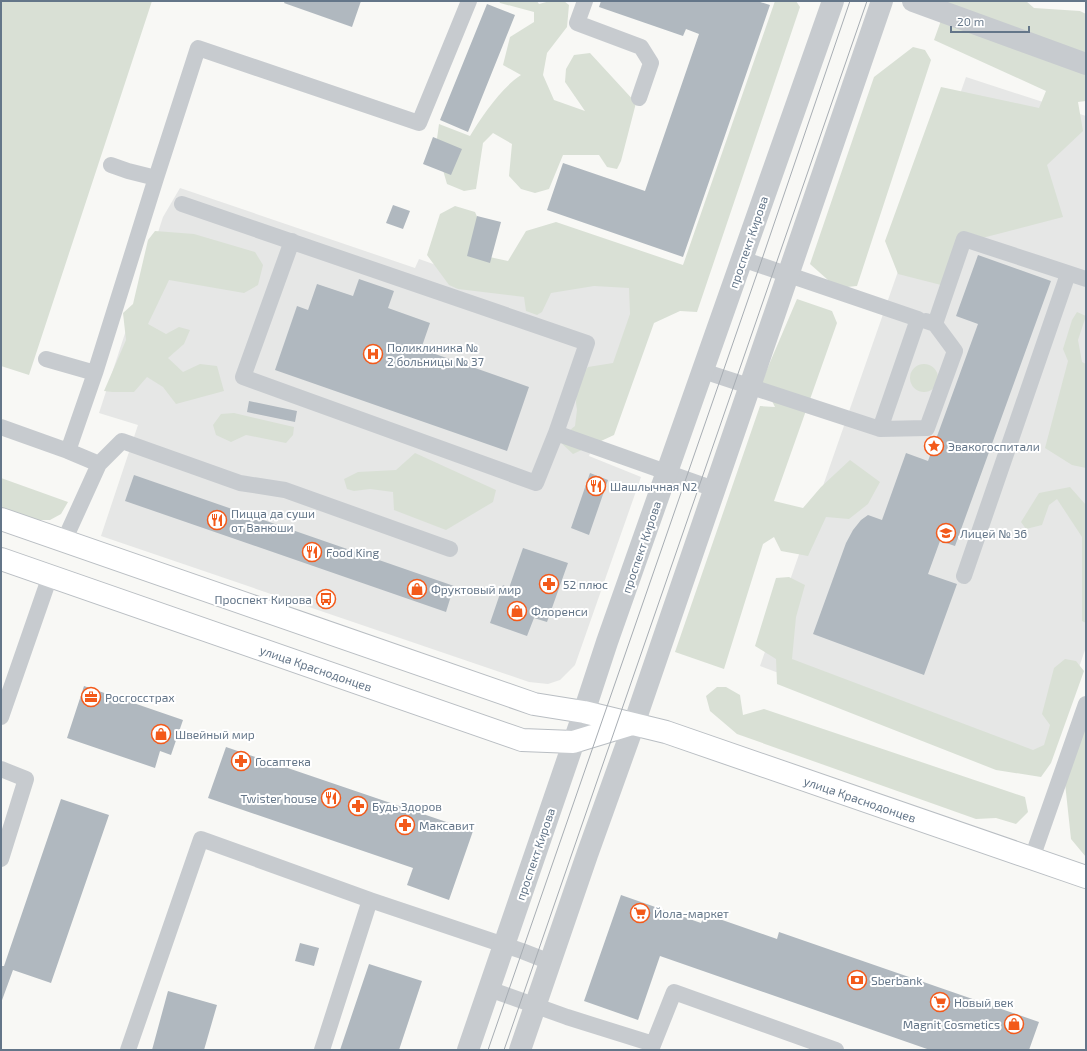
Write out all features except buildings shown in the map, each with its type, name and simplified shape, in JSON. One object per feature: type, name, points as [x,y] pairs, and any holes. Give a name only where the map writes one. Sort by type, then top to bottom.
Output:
[{"type":"main road","name":"улица Краснодонцев","points":[[1,519],[534,704],[584,712],[666,732],[1086,877]]},
{"type":"main road","name":"улица Краснодонцев","points":[[1,559],[522,740],[573,742],[634,724]]},
{"type":"street","name":"проспект Кирова","points":[[468,1050],[607,642],[833,1]]},
{"type":"street","points":[[520,1050],[634,724],[882,1]]},
{"type":"street","points":[[913,1],[1086,64]]},
{"type":"lane","points":[[68,451],[95,373],[198,48],[418,123],[469,1]]},
{"type":"lane","points":[[585,1],[577,23],[641,47],[651,63],[639,98]]},
{"type":"lane","points":[[111,165],[156,178]]},
{"type":"lane","points":[[182,204],[292,241],[587,343],[556,433],[536,482],[243,377],[292,241]]},
{"type":"lane","points":[[935,324],[964,239],[1086,279]]},
{"type":"lane","points":[[703,371],[880,429],[927,428],[955,352],[935,324],[742,259]]},
{"type":"lane","points":[[964,576],[1068,274]]},
{"type":"lane","points":[[880,429],[918,319]]},
{"type":"lane","points":[[46,359],[95,373]]},
{"type":"lane","points":[[1,427],[68,451],[99,464]]},
{"type":"lane","points":[[556,433],[714,489]]},
{"type":"lane","points":[[64,541],[99,464],[122,441],[240,483],[285,490],[450,549]]},
{"type":"lane","points":[[1,717],[50,576]]},
{"type":"lane","points":[[1032,858],[1086,704]]},
{"type":"lane","points":[[1,769],[26,779],[1,859]]},
{"type":"lane","points":[[128,1050],[201,840],[550,962]]},
{"type":"lane","points":[[322,1050],[370,900]]},
{"type":"lane","points":[[489,989],[652,1047],[674,992],[836,1050]]},
{"type":"shaded area","points":[[1,1],[152,1],[29,375],[1,366]]},
{"type":"shaded area","points":[[499,1],[537,1],[539,4],[550,1],[564,1],[569,5],[567,27],[547,53],[543,75],[554,100],[585,111],[565,82],[566,69],[574,55],[590,53],[636,103],[621,161],[617,169],[607,167],[599,155],[563,155],[549,189],[535,193],[521,189],[509,176],[512,144],[493,133],[483,143],[476,189],[464,191],[447,184],[436,146],[439,124],[470,136],[486,111],[499,95],[506,87],[521,75],[503,65],[510,37],[534,22],[534,12],[500,3]]},
{"type":"shaded area","points":[[775,1],[796,1],[800,7],[697,312],[680,311],[654,323],[614,435],[573,454],[558,440],[575,426],[577,410],[577,382],[588,367],[613,363],[630,314],[629,288],[594,286],[551,293],[542,312],[537,315],[526,311],[524,297],[458,289],[449,285],[427,255],[440,214],[455,206],[475,212],[479,221],[471,253],[508,261],[526,231],[556,222],[683,265]]},
{"type":"shaded area","points":[[948,1],[1026,1],[1034,8],[1080,11],[1086,14],[1086,101],[1078,102],[1083,131],[1047,165],[1063,217],[959,244],[945,286],[898,274],[885,241],[941,87],[1039,108],[1046,91],[934,40]]},
{"type":"shaded area","points":[[913,47],[925,50],[931,60],[857,286],[837,288],[810,264],[874,77]]},
{"type":"shaded area","name":"Лицей № 36","points":[[966,77],[1086,116],[1086,647],[1043,772],[760,666]]},
{"type":"shaded area","name":"Поликлиника № 2 больницы № 37","points":[[180,188],[415,268],[419,259],[519,294],[535,251],[649,294],[589,456],[641,477],[575,665],[560,680],[548,684],[529,682],[101,536],[138,425],[99,413],[163,217]]},
{"type":"shaded area","points":[[155,231],[194,234],[255,252],[263,265],[258,285],[244,293],[169,280],[148,324],[166,334],[179,327],[190,330],[184,344],[168,358],[183,372],[200,364],[217,366],[224,391],[176,404],[163,387],[147,377],[134,392],[104,391],[126,340],[123,313],[133,304],[148,240]]},
{"type":"shaded area","points":[[797,299],[832,311],[837,323],[774,501],[803,508],[821,487],[850,460],[880,482],[868,504],[849,519],[826,517],[808,556],[781,551],[774,537],[763,544],[724,669],[675,652],[760,406],[775,407],[762,381]]},
{"type":"shaded area","points":[[1077,312],[1086,316],[1078,340],[1082,362],[1086,364],[1086,468],[1072,465],[1045,448],[1068,361],[1063,349],[1072,320]]},
{"type":"shaded area","points":[[924,364],[934,368],[938,378],[934,388],[924,392],[914,388],[910,378],[914,368]]},
{"type":"shaded area","points":[[234,413],[294,427],[293,435],[286,443],[246,435],[231,442],[216,435],[213,425],[221,414]]},
{"type":"shaded area","points":[[415,453],[496,490],[493,502],[446,530],[394,510],[393,492],[370,489],[354,491],[347,489],[344,479],[358,472],[396,470]]},
{"type":"shaded area","points":[[1,478],[68,502],[61,514],[50,520],[37,520],[1,507]]},
{"type":"shaded area","points":[[1070,487],[1086,505],[1086,623],[1082,621],[1082,537],[1057,499],[1049,505],[1042,525],[1026,529],[1021,522],[1039,493]]},
{"type":"shaded area","points":[[789,577],[805,585],[796,617],[792,659],[1033,750],[1044,745],[1050,725],[1042,714],[1054,668],[1065,659],[1076,661],[1084,671],[1051,763],[1041,777],[996,770],[777,684],[776,659],[755,646],[776,578]]},
{"type":"shaded area","points":[[717,687],[726,687],[740,695],[743,715],[764,709],[1025,797],[1028,812],[1016,824],[996,818],[976,819],[737,734],[710,711],[706,696]]},
{"type":"shaded area","points":[[1086,723],[1086,857],[1071,839],[1065,783]]},
{"type":"tram line","points":[[488,1050],[850,1]]},
{"type":"tram line","points":[[504,1050],[867,1]]},
{"type":"place","name":"Поликлиника № 2 больницы № 37","points":[[373,354]]},
{"type":"place","name":"Эвакогоспитали","points":[[934,446]]},
{"type":"place","name":"Шашлычная N2","points":[[596,486]]},
{"type":"place","name":"Пицца да суши от Ванюши","points":[[217,520]]},
{"type":"place","name":"Лицей № 36","points":[[946,533]]},
{"type":"place","name":"Food King","points":[[312,552]]},
{"type":"place","name":"52 плюс","points":[[549,584]]},
{"type":"place","name":"Фруктовый мир","points":[[417,589]]},
{"type":"place","name":"Проспект Кирова","points":[[326,599]]},
{"type":"place","name":"Флоренси","points":[[517,611]]},
{"type":"place","name":"Росгосстрах","points":[[91,697]]},
{"type":"place","name":"Швейный мир","points":[[161,734]]},
{"type":"place","name":"Госаптека","points":[[241,761]]},
{"type":"place","name":"Twister house","points":[[331,798]]},
{"type":"place","name":"Будь Здоров","points":[[358,806]]},
{"type":"place","name":"Максавит","points":[[405,825]]},
{"type":"place","name":"Йола-маркет","points":[[640,913]]},
{"type":"place","name":"Sberbank","points":[[857,980]]},
{"type":"place","name":"Новый век","points":[[940,1002]]},
{"type":"place","name":"Magnit Cosmetics","points":[[1014,1024]]}]
